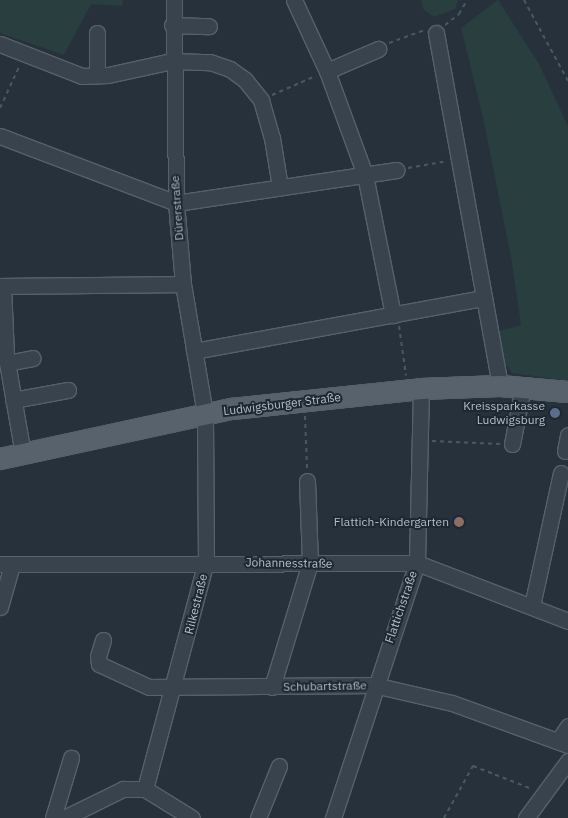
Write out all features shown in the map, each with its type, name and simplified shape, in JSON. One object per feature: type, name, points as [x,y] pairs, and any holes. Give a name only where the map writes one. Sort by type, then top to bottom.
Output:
[{"type":"main road","name":"Ludwigsburger Straße","points":[[0,459],[205,414],[413,389],[500,386],[568,392]]},
{"type":"street","name":"Dürerstraße","points":[[174,0],[172,61],[176,203],[183,284],[205,414]]},
{"type":"street","points":[[294,0],[327,71],[364,175],[395,315]]},
{"type":"street","points":[[172,25],[209,26]]},
{"type":"street","points":[[97,33],[97,75]]},
{"type":"street","points":[[436,33],[500,386]]},
{"type":"street","points":[[0,44],[82,76],[172,61],[210,62],[230,70],[245,80],[261,100],[272,138],[280,187]]},
{"type":"street","points":[[327,71],[378,48]]},
{"type":"street","points":[[0,136],[176,203],[397,170]]},
{"type":"street","points":[[23,454],[7,363],[2,286],[183,284]]},
{"type":"street","points":[[194,351],[484,298]]},
{"type":"street","points":[[7,363],[33,358]]},
{"type":"street","points":[[512,444],[523,387]]},
{"type":"street","name":"Flattichstraße","points":[[333,818],[374,685],[416,563],[420,440],[413,389]]},
{"type":"street","points":[[13,400],[68,390]]},
{"type":"street","name":"Rilkestraße","points":[[145,789],[175,687],[206,561],[205,414]]},
{"type":"street","points":[[565,450],[568,435]]},
{"type":"street","points":[[532,606],[561,473]]},
{"type":"street","points":[[272,687],[310,563],[307,482]]},
{"type":"street","name":"Johannesstraße","points":[[6,564],[206,561],[416,563],[568,621]]},
{"type":"street","points":[[0,607],[6,564]]},
{"type":"street","name":"Schubartstraße","points":[[103,640],[99,664],[135,678],[149,687],[374,685],[452,703],[563,743]]},
{"type":"street","points":[[563,743],[568,726]]},
{"type":"street","points":[[52,818],[71,758]]},
{"type":"street","points":[[526,818],[568,761]]},
{"type":"street","points":[[258,818],[279,766]]},
{"type":"street","points":[[64,818],[123,788],[145,789],[192,818]]},
{"type":"path","points":[[436,33],[459,14],[467,0]]},
{"type":"path","points":[[524,0],[568,81]]},
{"type":"path","points":[[378,48],[416,31]]},
{"type":"path","points":[[0,108],[24,54]]},
{"type":"path","points":[[261,100],[327,71]]},
{"type":"path","points":[[397,170],[458,159]]},
{"type":"path","points":[[395,315],[406,377],[413,389]]},
{"type":"path","points":[[305,415],[307,482]]},
{"type":"path","points":[[420,440],[512,444]]},
{"type":"path","points":[[444,818],[473,766],[544,794]]},
{"type":"green space","points":[[0,0],[123,0],[122,6],[91,4],[64,55],[0,33]]},
{"type":"green space","points":[[421,0],[458,0],[455,9],[434,17],[424,10]]},
{"type":"green space","points":[[498,0],[539,64],[568,126],[568,381],[512,373],[502,359],[496,332],[521,325],[511,257],[483,117],[461,28]]},
{"type":"place","name":"Kreissparkasse Ludwigsburg","points":[[555,413]]},
{"type":"place","name":"Flattich-Kindergarten","points":[[459,522]]}]
